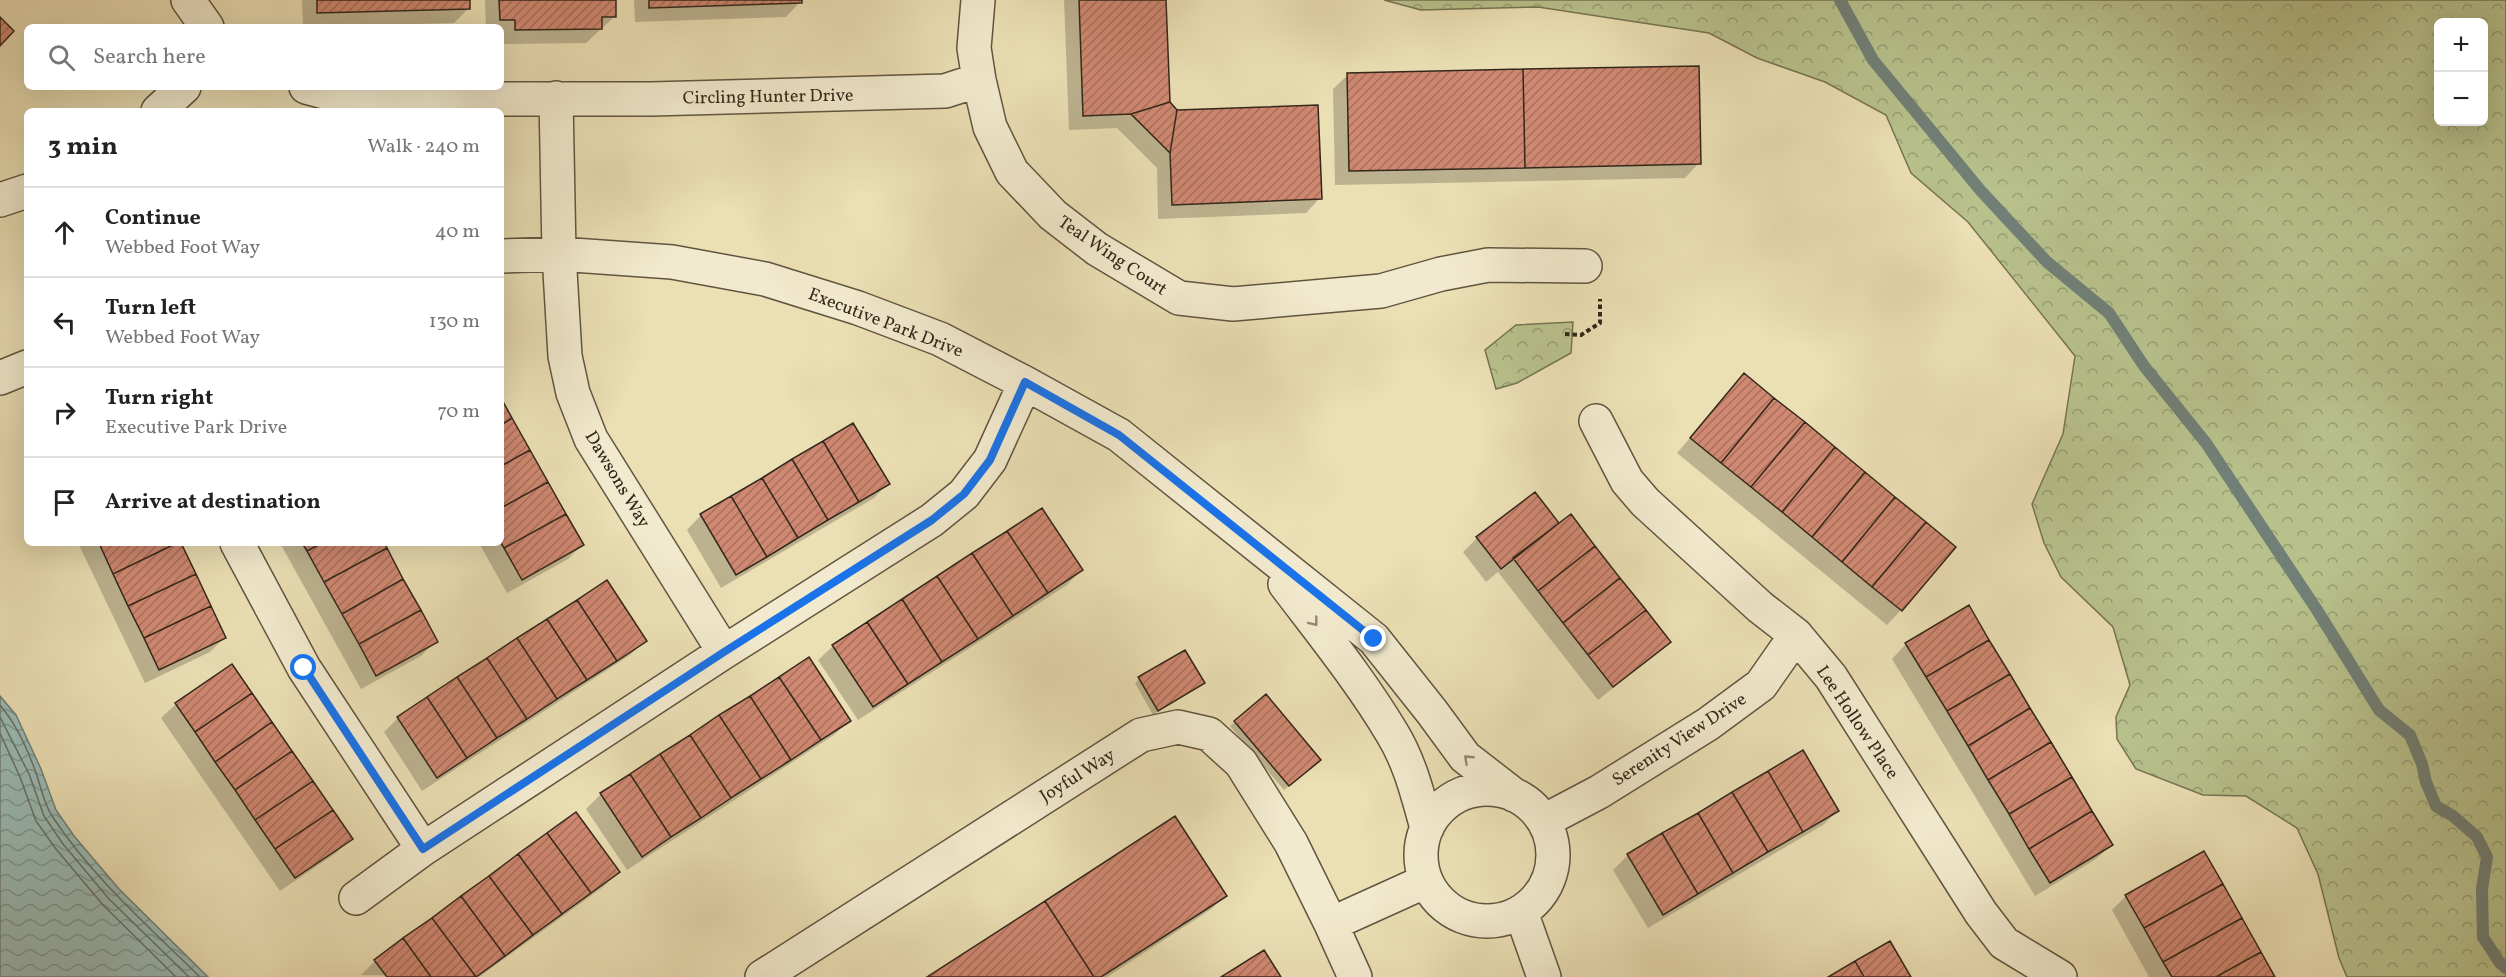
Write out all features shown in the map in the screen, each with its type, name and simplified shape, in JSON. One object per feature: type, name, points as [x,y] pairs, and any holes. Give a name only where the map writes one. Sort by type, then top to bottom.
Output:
[{"type":"street","points":[[188,0],[205,24]]},
{"type":"street","name":"Teal Wing Court","points":[[978,0],[974,48],[979,80],[990,128],[1012,172],[1053,215],[1097,249],[1179,298],[1233,304],[1381,291],[1441,274],[1488,265],[1585,266]]},
{"type":"street","name":"Circling Hunter Drive","points":[[317,90],[351,99],[651,99],[945,91],[979,80]]},
{"type":"street","points":[[161,108],[181,90]]},
{"type":"street","points":[[556,98],[559,254]]},
{"type":"street","points":[[0,200],[24,192]]},
{"type":"street","name":"Executive Park Drive","points":[[504,256],[559,254],[672,262],[765,279],[858,308],[940,339],[1025,382],[1119,435],[1374,639],[1465,757],[1514,795]]},
{"type":"street","name":"Dawsons Way","points":[[559,254],[565,356],[573,393],[591,440],[724,652]]},
{"type":"street","points":[[0,378],[24,368]]},
{"type":"street","points":[[356,898],[423,849],[724,652],[932,520],[964,494],[990,460],[1025,382]]},
{"type":"street","name":"Lee Hollow Place","points":[[1596,421],[1627,481],[1645,502],[1760,607],[1796,635],[1831,676],[1981,913],[2004,943],[2060,977]]},
{"type":"street","name":"Executive Park Drive","points":[[1253,543],[1345,663],[1393,735],[1413,778],[1427,828]]},
{"type":"street","points":[[239,546],[304,668],[423,849]]},
{"type":"street","name":"Serenity View Drive","points":[[1544,821],[1599,792],[1708,724],[1761,685],[1796,635]]},
{"type":"street","name":"Joyful Way","points":[[762,977],[1141,735],[1178,727],[1209,734],[1241,763],[1291,843],[1332,924],[1355,977]]},
{"type":"street","points":[[1494,789],[1514,795],[1531,806],[1544,821],[1553,846],[1552,872],[1540,895],[1521,912],[1504,919],[1485,921],[1467,918],[1450,910],[1436,898],[1426,882],[1421,864],[1422,845],[1427,828],[1438,810],[1455,798],[1474,790],[1494,789]]},
{"type":"street","points":[[1332,924],[1426,882]]},
{"type":"street","points":[[1521,912],[1544,977]]},
{"type":"path","points":[[1565,334],[1581,335],[1600,323],[1600,292],[1591,286],[1585,266]]},
{"type":"green space","points":[[1384,0],[2506,0],[2506,977],[2347,977],[2339,958],[2318,874],[2297,828],[2246,796],[2203,795],[2136,769],[2117,739],[2116,717],[2130,685],[2113,627],[2061,577],[2044,543],[2032,504],[2063,434],[2075,356],[1968,222],[1911,173],[1886,115],[1825,82],[1757,58],[1709,33],[1538,7],[1421,10]]},
{"type":"green space","points":[[1573,322],[1571,353],[1517,383],[1496,389],[1485,350],[1516,325]]},
{"type":"water","points":[[0,696],[16,715],[41,769],[56,810],[74,836],[119,889],[208,977],[0,977]]},
{"type":"building","points":[[317,0],[470,0],[470,9],[317,13]]},
{"type":"building","points":[[499,0],[616,0],[616,17],[602,17],[602,29],[515,30],[515,20],[500,20]]},
{"type":"building","points":[[649,0],[802,0],[802,3],[649,8]]},
{"type":"building","points":[[1079,0],[1166,0],[1170,102],[1131,114],[1083,116]]},
{"type":"building","points":[[0,17],[14,31],[0,46]]},
{"type":"building","points":[[1699,66],[1701,164],[1525,168],[1523,69]]},
{"type":"building","points":[[1523,69],[1525,168],[1349,171],[1347,73]]},
{"type":"building","points":[[1170,102],[1177,110],[1170,153],[1131,114]]},
{"type":"building","points":[[1318,105],[1322,199],[1172,205],[1170,153],[1177,110]]},
{"type":"building","points":[[1744,373],[1774,398],[1721,463],[1690,438]]},
{"type":"building","points":[[1774,398],[1805,422],[1751,487],[1721,463]]},
{"type":"building","points":[[504,403],[512,418],[504,423]]},
{"type":"building","points":[[512,418],[530,450],[504,464],[504,423]]},
{"type":"building","points":[[1805,422],[1835,447],[1782,512],[1751,487]]},
{"type":"building","points":[[853,423],[890,484],[859,502],[823,441]]},
{"type":"building","points":[[823,441],[859,502],[828,520],[792,459]]},
{"type":"building","points":[[1835,447],[1865,472],[1812,537],[1782,512]]},
{"type":"building","points":[[530,450],[548,482],[504,506],[504,464]]},
{"type":"building","points":[[792,459],[828,520],[798,538],[762,478]]},
{"type":"building","points":[[1865,472],[1895,497],[1842,562],[1812,537]]},
{"type":"building","points":[[762,478],[798,538],[767,557],[731,496]]},
{"type":"building","points":[[548,482],[566,514],[504,548],[504,506]]},
{"type":"building","points":[[1535,492],[1559,523],[1501,569],[1476,537]]},
{"type":"building","points":[[731,496],[767,557],[736,575],[700,514]]},
{"type":"building","points":[[1895,497],[1926,522],[1872,587],[1842,562]]},
{"type":"building","points":[[1042,508],[1083,570],[1048,593],[1007,531]]},
{"type":"building","points":[[566,514],[584,545],[522,580],[504,548]]},
{"type":"building","points":[[1571,514],[1595,546],[1538,591],[1513,558]]},
{"type":"building","points":[[1926,522],[1956,547],[1902,611],[1872,587]]},
{"type":"building","points":[[1007,531],[1048,593],[1013,616],[972,553]]},
{"type":"building","points":[[100,546],[171,546],[113,574]]},
{"type":"building","points":[[171,546],[182,546],[196,574],[128,606],[113,574]]},
{"type":"building","points":[[304,546],[316,546],[307,551]]},
{"type":"building","points":[[316,546],[386,546],[387,548],[324,582],[307,551]]},
{"type":"building","points":[[1595,546],[1620,578],[1563,623],[1538,591]]},
{"type":"building","points":[[387,548],[403,579],[342,614],[324,582]]},
{"type":"building","points":[[972,553],[1013,616],[978,639],[937,576]]},
{"type":"building","points":[[196,574],[211,606],[144,638],[128,606]]},
{"type":"building","points":[[937,576],[978,639],[942,662],[902,599]]},
{"type":"building","points":[[1620,578],[1646,610],[1588,655],[1563,623]]},
{"type":"building","points":[[403,579],[421,610],[359,644],[342,614]]},
{"type":"building","points":[[607,580],[647,641],[617,661],[577,600]]},
{"type":"building","points":[[902,599],[942,662],[908,684],[867,622]]},
{"type":"building","points":[[577,600],[617,661],[587,680],[547,619]]},
{"type":"building","points":[[1969,605],[1989,640],[1926,677],[1905,643]]},
{"type":"building","points":[[211,606],[226,638],[159,670],[144,638]]},
{"type":"building","points":[[421,610],[438,642],[376,676],[359,644]]},
{"type":"building","points":[[1646,610],[1671,642],[1613,687],[1588,655]]},
{"type":"building","points":[[547,619],[587,680],[557,699],[517,638]]},
{"type":"building","points":[[867,622],[908,684],[873,707],[832,645]]},
{"type":"building","points":[[517,638],[557,699],[527,719],[487,658]]},
{"type":"building","points":[[1989,640],[2010,674],[1947,711],[1926,677]]},
{"type":"building","points":[[1185,650],[1205,683],[1158,711],[1138,677]]},
{"type":"building","points":[[809,657],[851,721],[821,740],[779,677]]},
{"type":"building","points":[[487,658],[527,719],[497,738],[457,677]]},
{"type":"building","points":[[232,664],[252,693],[195,732],[175,703]]},
{"type":"building","points":[[2010,674],[2030,708],[1968,746],[1947,711]]},
{"type":"building","points":[[457,677],[497,738],[467,758],[427,697]]},
{"type":"building","points":[[779,677],[821,740],[791,760],[750,696]]},
{"type":"building","points":[[252,693],[272,722],[215,762],[195,732]]},
{"type":"building","points":[[1266,694],[1321,760],[1289,786],[1234,721]]},
{"type":"building","points":[[750,696],[791,760],[761,779],[719,715]]},
{"type":"building","points":[[427,697],[467,758],[437,778],[397,717]]},
{"type":"building","points":[[2030,708],[2051,742],[1988,780],[1968,746]]},
{"type":"building","points":[[719,715],[761,779],[731,798],[690,735]]},
{"type":"building","points":[[272,722],[292,751],[235,790],[215,762]]},
{"type":"building","points":[[690,735],[731,798],[701,818],[660,754]]},
{"type":"building","points":[[2051,742],[2072,777],[2009,814],[1988,780]]},
{"type":"building","points":[[1803,750],[1839,811],[1803,832],[1768,771]]},
{"type":"building","points":[[292,751],[313,781],[255,820],[235,790]]},
{"type":"building","points":[[660,754],[701,818],[671,837],[630,774]]},
{"type":"building","points":[[1768,771],[1803,832],[1768,852],[1732,792]]},
{"type":"building","points":[[630,774],[671,837],[642,857],[600,793]]},
{"type":"building","points":[[2072,777],[2092,811],[2029,849],[2009,814]]},
{"type":"building","points":[[313,781],[333,810],[275,849],[255,820]]},
{"type":"building","points":[[1732,792],[1768,852],[1733,873],[1698,813]]},
{"type":"building","points":[[333,810],[353,839],[295,878],[275,849]]},
{"type":"building","points":[[2092,811],[2113,845],[2050,883],[2029,849]]},
{"type":"building","points":[[576,812],[620,872],[591,893],[547,833]]},
{"type":"building","points":[[1698,813],[1733,873],[1698,894],[1662,833]]},
{"type":"building","points":[[1175,816],[1227,896],[1101,977],[1094,977],[1045,901]]},
{"type":"building","points":[[547,833],[591,893],[562,914],[518,854]]},
{"type":"building","points":[[1662,833],[1698,894],[1663,915],[1627,854]]},
{"type":"building","points":[[2204,851],[2223,884],[2144,928],[2125,895]]},
{"type":"building","points":[[518,854],[562,914],[533,935],[489,876]]},
{"type":"building","points":[[489,876],[533,935],[505,956],[461,896]]},
{"type":"building","points":[[2223,884],[2242,918],[2163,962],[2144,928]]},
{"type":"building","points":[[461,896],[505,956],[476,977],[432,918]]},
{"type":"building","points":[[1045,901],[1094,977],[927,977]]},
{"type":"building","points":[[432,918],[476,977],[431,977],[403,938]]},
{"type":"building","points":[[2242,918],[2261,952],[2216,977],[2172,977],[2163,962]]},
{"type":"building","points":[[403,938],[431,977],[387,977],[374,960]]},
{"type":"building","points":[[1890,941],[1911,977],[1864,977],[1855,961]]},
{"type":"building","points":[[1264,950],[1281,977],[1221,977]]},
{"type":"building","points":[[2261,952],[2275,977],[2216,977]]},
{"type":"building","points":[[1855,961],[1864,977],[1828,977]]},
{"type":"waterway","points":[[1840,0],[1873,60],[1981,191],[2047,262],[2109,313],[2144,366],[2206,443],[2317,610],[2379,710],[2410,735],[2436,806],[2453,816],[2477,837],[2487,857],[2482,889],[2483,937],[2500,963],[2506,968]]},
{"type":"route","points":[[304,668],[423,849],[724,652],[932,520],[964,494],[990,460],[1025,382],[1119,435],[1374,639]]}]
